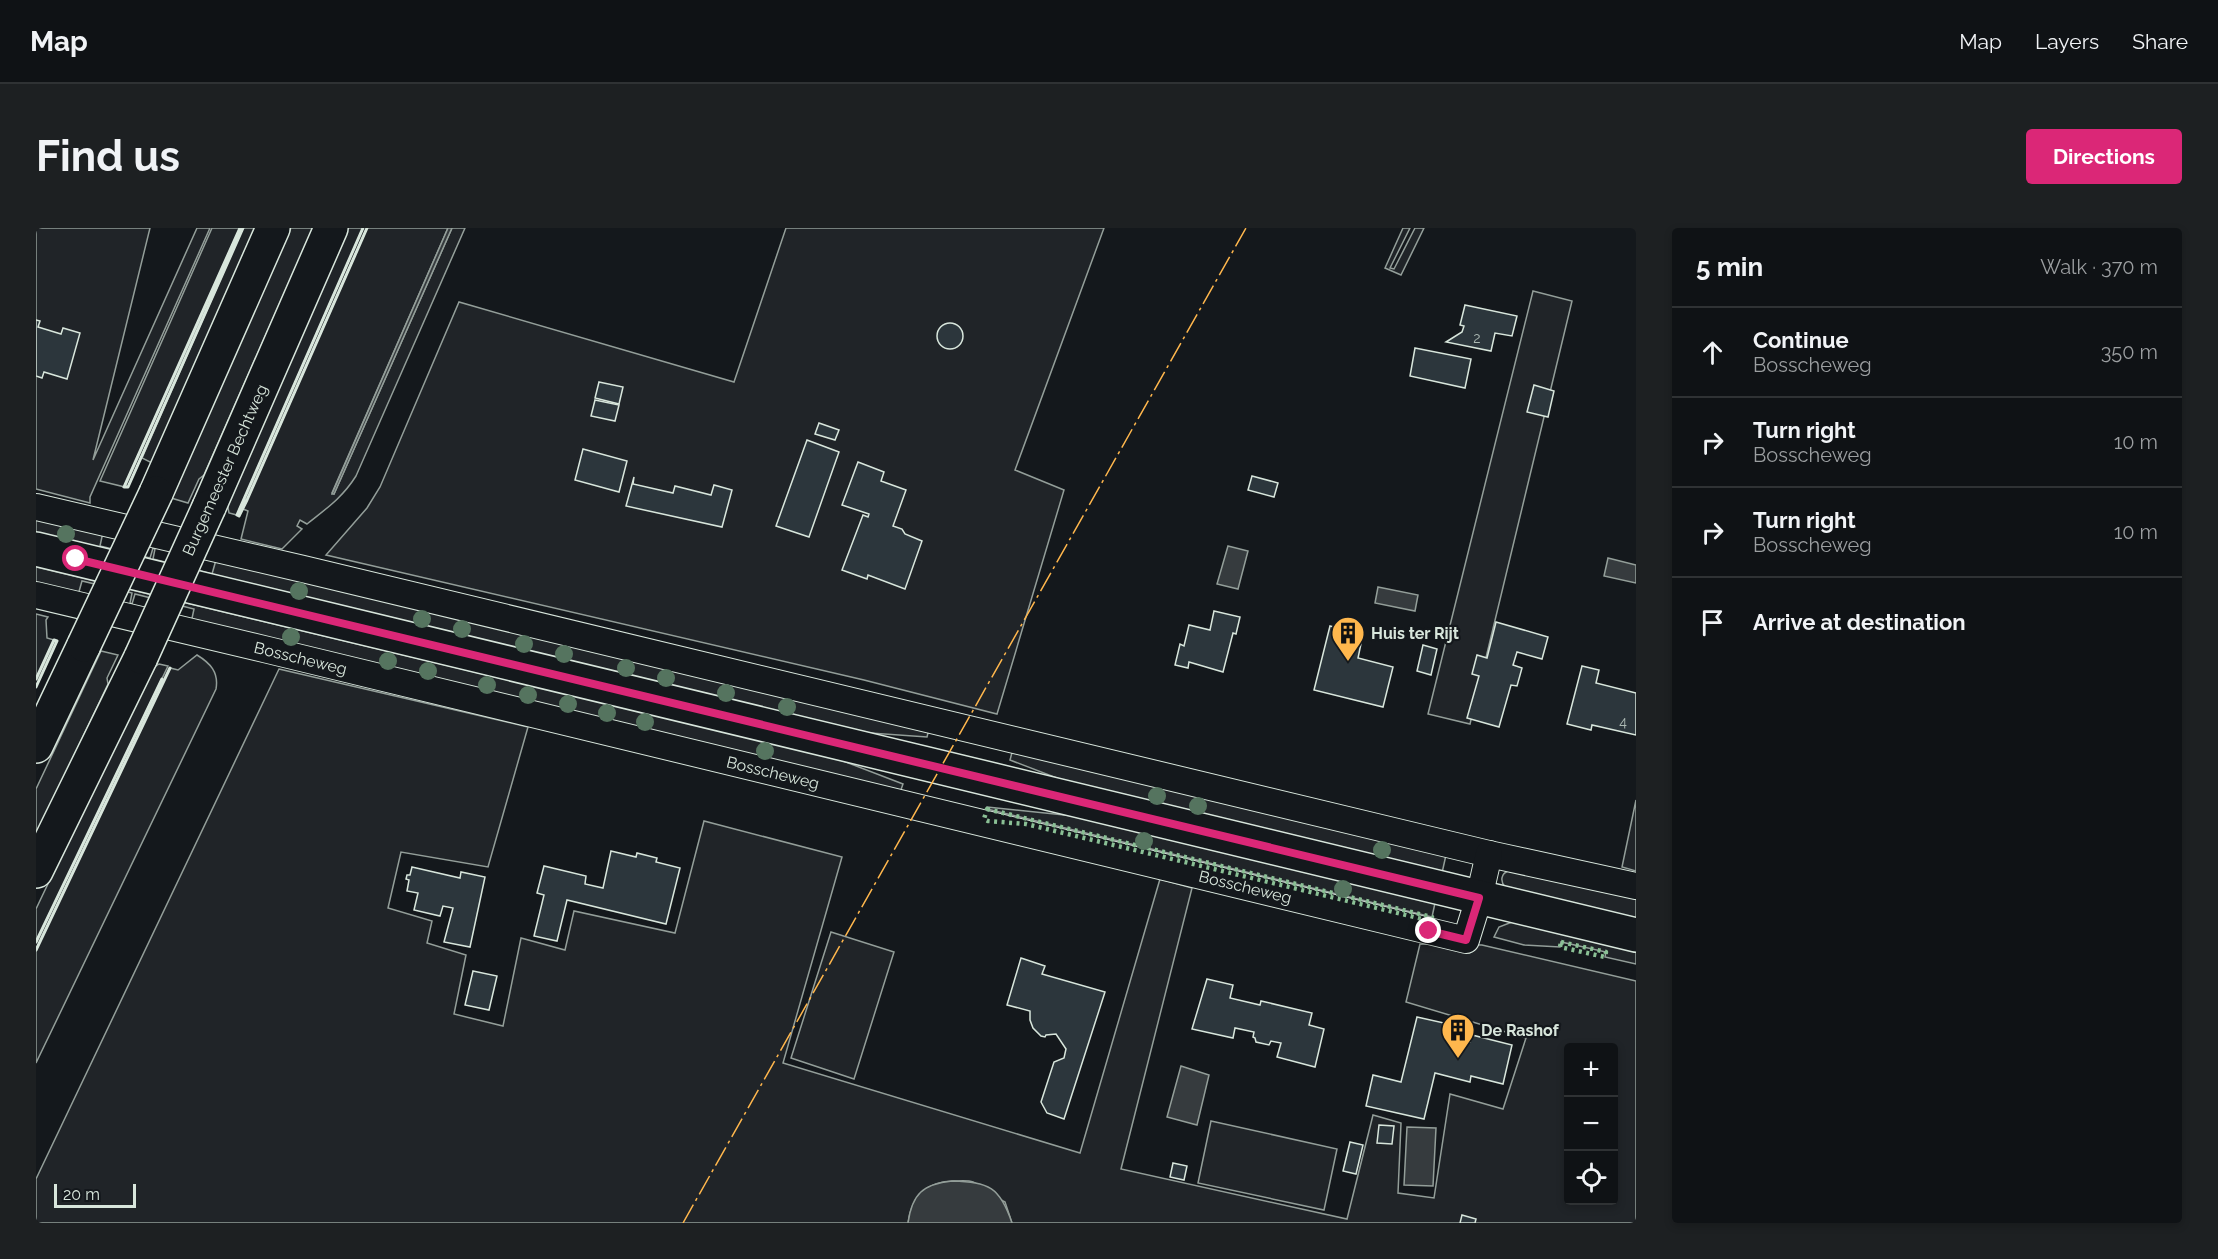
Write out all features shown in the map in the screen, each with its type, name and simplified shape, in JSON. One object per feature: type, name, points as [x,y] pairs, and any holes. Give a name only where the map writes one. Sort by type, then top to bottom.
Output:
[{"type":"main road","points":[[36,746],[156,493],[273,228]]},
{"type":"main road","name":"Burgemeester Bechtweg","points":[[36,871],[141,657],[331,228]]},
{"type":"main road","points":[[36,549],[1636,935]]},
{"type":"street","points":[[36,507],[283,564],[1489,854],[1636,886]]},
{"type":"street","name":"Bosscheweg","points":[[36,595],[1466,940],[1489,854]]},
{"type":"shaded area","points":[[36,228],[150,228],[93,460],[197,228],[210,228],[90,497],[90,503],[36,489]]},
{"type":"shaded area","points":[[212,228],[240,228],[125,487],[100,481]]},
{"type":"shaded area","points":[[243,228],[256,228],[152,463],[142,458]]},
{"type":"shaded area","points":[[291,228],[313,228],[204,475],[199,479],[188,503],[171,498]]},
{"type":"shaded area","points":[[348,228],[363,228],[237,515],[229,513],[227,503]]},
{"type":"shaded area","points":[[367,228],[448,228],[332,493],[334,494],[452,228],[465,228],[351,484],[334,502],[307,524],[300,520],[297,526],[302,529],[282,549],[241,539],[248,511],[243,509]]},
{"type":"shaded area","points":[[448,228],[452,228],[334,494],[332,494]]},
{"type":"shaded area","points":[[786,228],[1104,228],[1015,470],[1064,490],[997,714],[864,680],[326,555],[367,508],[380,487],[459,302],[734,382]]},
{"type":"shaded area","points":[[1403,228],[1410,228],[1390,268],[1394,269],[1415,228],[1424,228],[1401,275],[1385,268]]},
{"type":"shaded area","points":[[1533,291],[1572,301],[1470,724],[1428,714]]},
{"type":"shaded area","points":[[36,517],[103,532],[100,546],[150,558],[153,548],[155,549],[153,559],[212,574],[216,560],[930,725],[927,737],[856,732],[36,534]]},
{"type":"shaded area","points":[[1228,546],[1248,551],[1238,589],[1217,584]]},
{"type":"shaded area","points":[[1608,558],[1636,565],[1636,583],[1604,576]]},
{"type":"shaded area","points":[[36,567],[838,759],[903,784],[898,798],[191,623],[194,609],[135,594],[132,604],[130,603],[132,593],[128,592],[82,581],[78,595],[36,585]]},
{"type":"shaded area","points":[[1378,587],[1418,595],[1415,611],[1375,603]]},
{"type":"shaded area","points":[[36,614],[48,617],[46,620],[47,638],[54,640],[36,679]]},
{"type":"shaded area","points":[[101,651],[118,655],[107,678],[108,684],[36,836],[36,789]]},
{"type":"shaded area","points":[[197,655],[206,661],[215,673],[216,689],[36,1063],[36,950],[170,668],[178,670]]},
{"type":"shaded area","points":[[159,664],[168,666],[36,942],[36,909],[150,670]]},
{"type":"shaded area","points":[[279,669],[528,727],[488,867],[401,852],[388,908],[432,921],[427,943],[466,955],[454,1014],[503,1026],[521,938],[565,950],[574,911],[675,933],[704,821],[842,857],[783,1063],[1080,1153],[1160,879],[1192,888],[1121,1169],[1347,1219],[1373,1115],[1401,1123],[1398,1193],[1434,1198],[1450,1094],[1503,1109],[1526,1038],[1406,1002],[1420,944],[1482,945],[1636,981],[1636,1223],[1012,1223],[1005,1202],[977,1184],[964,1181],[944,1182],[928,1187],[913,1205],[908,1223],[36,1223],[36,1179]]},
{"type":"shaded area","points":[[1014,745],[1446,855],[1442,873],[1075,785],[1010,760]]},
{"type":"shaded area","points":[[1636,800],[1636,871],[1622,867]]},
{"type":"shaded area","points":[[987,807],[1074,816],[1435,903],[1432,917],[987,809]]},
{"type":"shaded area","points":[[1508,871],[1636,899],[1636,919],[1505,887],[1502,878]]},
{"type":"shaded area","points":[[1512,922],[1636,951],[1636,964],[1605,957],[1606,952],[1561,942],[1560,947],[1524,945],[1494,937],[1499,927]]},
{"type":"shaded area","points":[[831,932],[894,952],[854,1079],[791,1058]]},
{"type":"shaded area","points":[[1181,1066],[1209,1075],[1197,1125],[1167,1117]]},
{"type":"shaded area","points":[[1211,1121],[1337,1149],[1324,1210],[1198,1183]]},
{"type":"shaded area","points":[[1407,1127],[1436,1128],[1433,1186],[1404,1185]]},
{"type":"shaded area","points":[[952,1181],[975,1183],[991,1189],[1003,1201],[1012,1223],[908,1223],[912,1205],[921,1192],[933,1185]]},
{"type":"building","points":[[1465,305],[1517,316],[1512,336],[1495,333],[1491,351],[1446,342],[1462,332],[1464,326],[1460,325]]},
{"type":"building","points":[[36,320],[40,321],[38,327],[61,334],[63,328],[80,333],[67,379],[44,372],[42,378],[36,376]]},
{"type":"building","points":[[950,323],[959,327],[963,336],[959,345],[950,349],[941,345],[937,336],[941,327]]},
{"type":"building","points":[[1415,348],[1471,359],[1465,388],[1410,376]]},
{"type":"building","points":[[599,382],[623,387],[619,404],[595,398]]},
{"type":"building","points":[[1534,385],[1554,391],[1548,417],[1527,412]]},
{"type":"building","points":[[595,400],[619,405],[615,421],[591,416]]},
{"type":"building","points":[[819,423],[839,430],[835,440],[815,434]]},
{"type":"building","points":[[807,440],[839,452],[809,537],[776,526]]},
{"type":"building","points":[[583,449],[627,461],[619,492],[575,480]]},
{"type":"building","points":[[858,462],[884,472],[881,481],[906,490],[893,526],[922,541],[905,589],[868,575],[867,579],[842,570],[863,515],[868,517],[869,514],[842,505]]},
{"type":"building","points":[[1252,476],[1278,483],[1274,497],[1248,490]]},
{"type":"building","points":[[634,477],[633,484],[673,493],[675,486],[711,495],[714,485],[732,490],[722,527],[626,506]]},
{"type":"building","points":[[1214,611],[1240,617],[1236,634],[1233,633],[1223,672],[1189,662],[1188,668],[1175,665],[1180,644],[1184,646],[1189,625],[1210,630]]},
{"type":"building","points":[[1496,622],[1548,637],[1542,659],[1517,652],[1513,665],[1522,668],[1517,686],[1511,685],[1499,727],[1467,718],[1479,676],[1472,674],[1477,655],[1487,658]]},
{"type":"building","name":"Huis ter Rijt","points":[[1330,626],[1363,634],[1358,658],[1393,667],[1383,707],[1314,690]]},
{"type":"building","points":[[1423,645],[1437,649],[1431,675],[1417,671]]},
{"type":"building","points":[[1582,666],[1599,670],[1596,683],[1636,693],[1636,735],[1592,725],[1591,730],[1567,724]]},
{"type":"building","points":[[611,851],[636,857],[637,853],[657,858],[656,862],[680,868],[666,924],[567,900],[557,941],[534,936],[544,895],[537,893],[544,866],[586,876],[585,884],[603,888]]},
{"type":"building","points":[[412,867],[460,878],[461,872],[485,877],[470,947],[444,942],[453,908],[443,906],[440,916],[414,910],[418,893],[407,891],[409,880],[406,879]]},
{"type":"building","points":[[1021,958],[1045,966],[1042,974],[1105,992],[1064,1119],[1047,1113],[1041,1102],[1054,1062],[1064,1058],[1066,1049],[1056,1034],[1041,1036],[1033,1028],[1030,1011],[1007,1005]]},
{"type":"building","points":[[473,971],[497,976],[489,1010],[465,1005]]},
{"type":"building","points":[[1207,979],[1233,985],[1230,998],[1260,1005],[1261,1001],[1312,1013],[1309,1025],[1324,1029],[1315,1067],[1277,1057],[1281,1043],[1271,1041],[1269,1045],[1256,1042],[1253,1037],[1254,1032],[1235,1028],[1233,1038],[1192,1029]]},
{"type":"building","name":"De Rashof","points":[[1417,1017],[1453,1025],[1450,1037],[1470,1042],[1472,1035],[1512,1045],[1503,1084],[1471,1076],[1470,1082],[1435,1073],[1424,1119],[1366,1106],[1373,1075],[1401,1082]]},
{"type":"building","points":[[1379,1125],[1394,1126],[1392,1144],[1377,1143]]},
{"type":"building","points":[[1350,1142],[1363,1145],[1356,1174],[1343,1171]]},
{"type":"building","points":[[1173,1163],[1187,1166],[1184,1180],[1170,1177]]},
{"type":"building","points":[[1462,1215],[1476,1219],[1475,1223],[1460,1223]]},
{"type":"hedge","points":[[987,809],[1432,917],[1431,921],[1026,824],[988,821],[984,819],[987,809]]},
{"type":"hedge","points":[[1561,942],[1606,952],[1605,957],[1560,947],[1561,942]]},
{"type":"wall","points":[[240,228],[124,487],[128,487],[243,228]]},
{"type":"wall","points":[[363,228],[237,515],[239,516],[367,228]]},
{"type":"wall","points":[[36,679],[54,640],[57,641],[36,687]]},
{"type":"wall","points":[[36,950],[170,668]]},
{"type":"wall","points":[[36,942],[162,679]]},
{"type":"power","points":[[683,1223],[1246,228]]},
{"type":"place","name":"Huis ter Rijt","points":[[1348,662]]},
{"type":"place","name":"De Rashof","points":[[1458,1059]]},
{"type":"route","points":[[76,559],[1479,898],[1466,940],[1429,931]]}]
